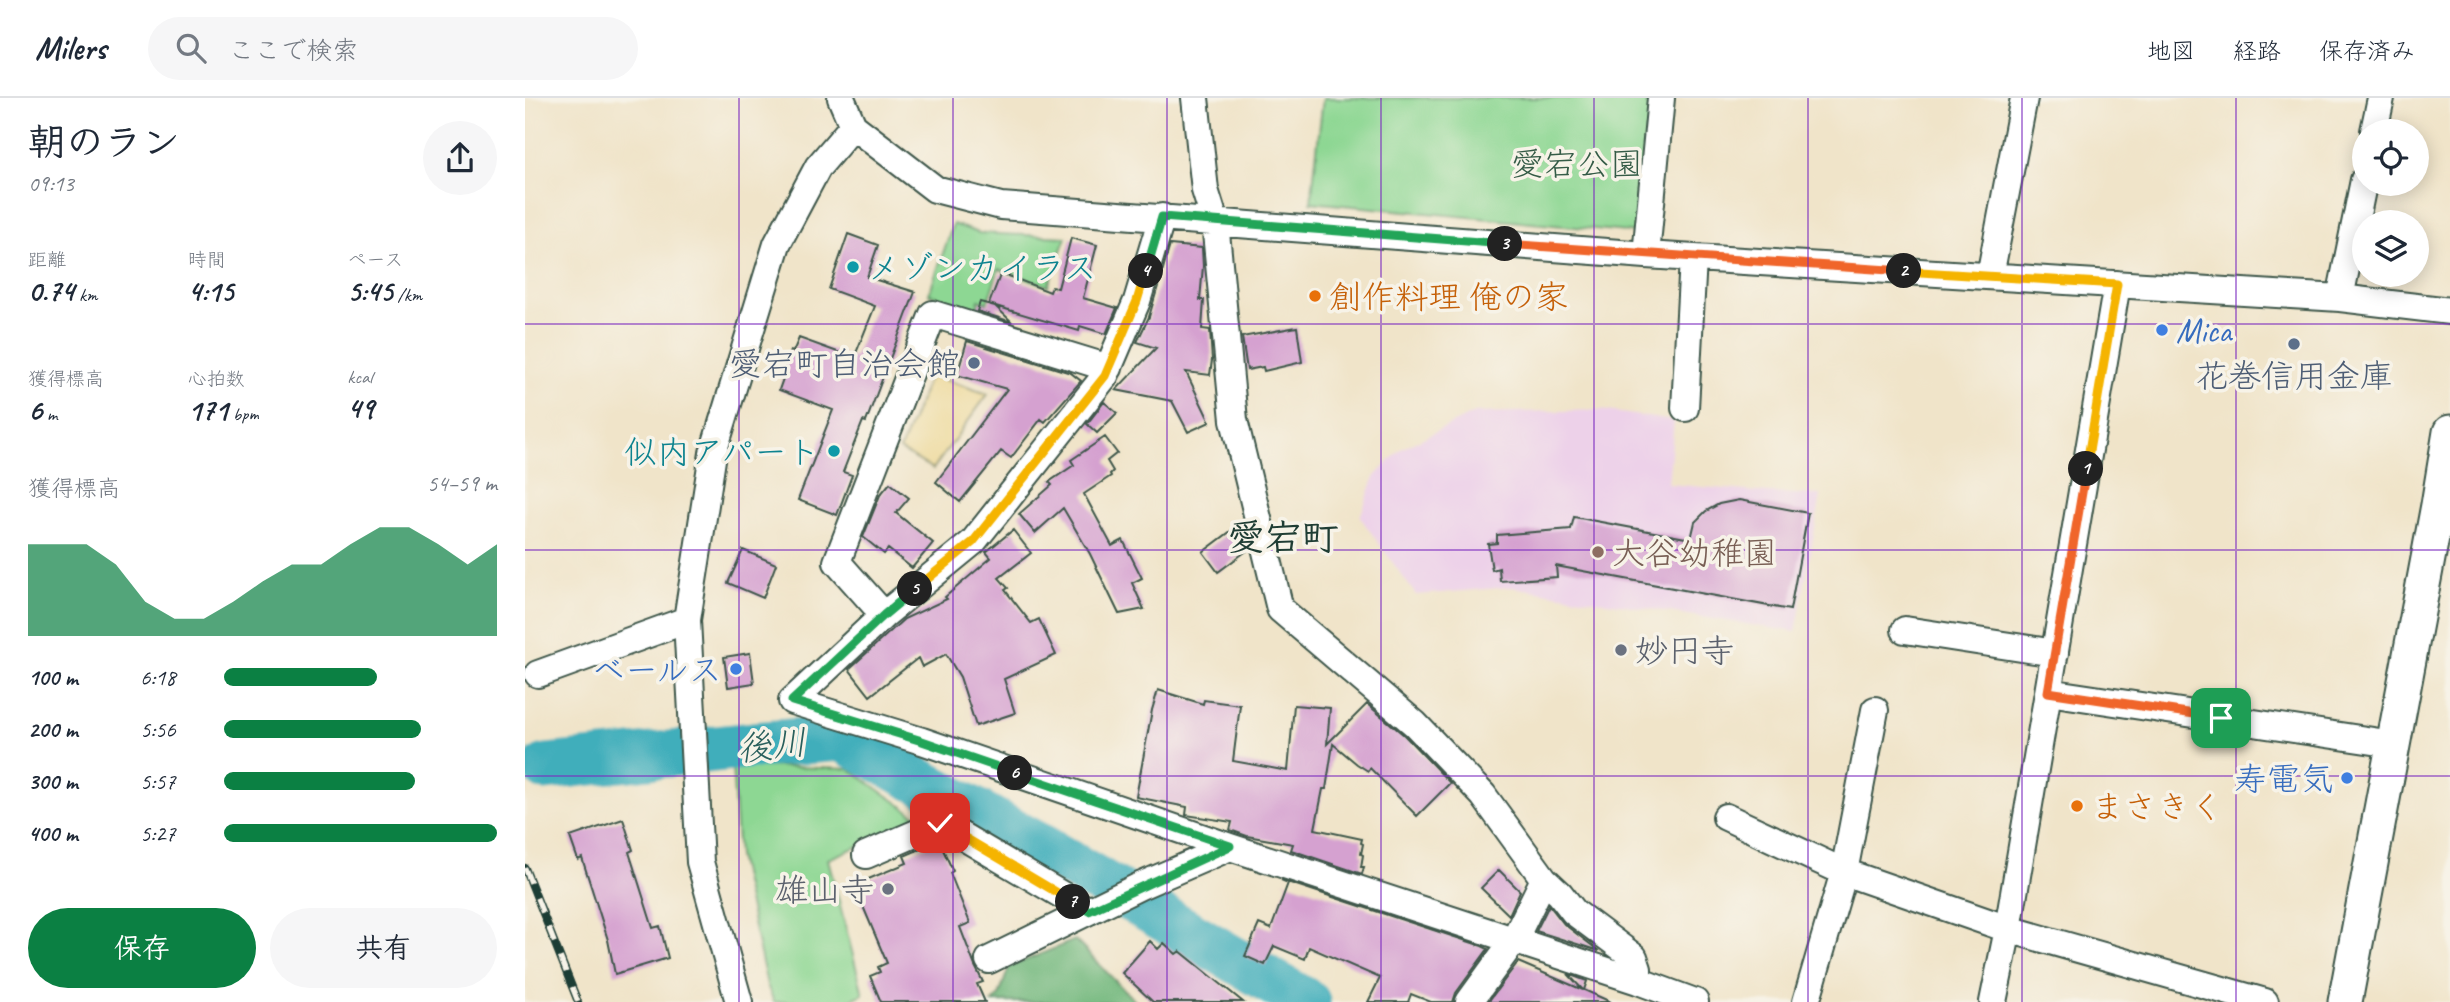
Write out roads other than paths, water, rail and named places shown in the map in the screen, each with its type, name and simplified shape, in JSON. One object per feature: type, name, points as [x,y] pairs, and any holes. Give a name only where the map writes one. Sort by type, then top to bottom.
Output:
[{"type":"main road","points":[[2345,1002],[2393,744],[2444,506],[2450,432]]},
{"type":"street","points":[[841,98],[853,127],[935,189],[1001,206],[1646,255],[2340,298],[2450,311]]},
{"type":"street","points":[[1195,98],[1205,190],[1216,222],[1234,420],[1280,609],[1415,724],[1483,795],[1544,879],[1584,920],[1634,957],[1638,981]]},
{"type":"street","points":[[1646,255],[1661,98]]},
{"type":"street","points":[[1990,276],[2024,98]]},
{"type":"street","points":[[2377,119],[2381,98]]},
{"type":"street","points":[[739,1002],[700,862],[687,620],[713,453],[777,244],[818,167],[853,127]]},
{"type":"street","points":[[2340,298],[2361,196]]},
{"type":"street","points":[[1162,217],[1137,301],[1105,376],[973,542],[884,615],[792,701],[922,741],[1695,1002]]},
{"type":"street","points":[[1685,408],[1693,258]]},
{"type":"street","points":[[1993,1002],[2008,929],[2117,284]]},
{"type":"street","points":[[884,615],[837,562],[933,314],[1108,368]]},
{"type":"street","points":[[538,674],[687,620]]},
{"type":"street","points":[[1905,630],[2055,653]]},
{"type":"street","points":[[2048,692],[2393,744]]},
{"type":"street","points":[[1806,1002],[1844,872],[1875,710]]},
{"type":"street","points":[[1726,817],[1844,872],[2008,929],[2265,1002]]},
{"type":"street","points":[[866,855],[940,823],[1097,907]]},
{"type":"street","points":[[989,960],[1140,886],[1230,846]]},
{"type":"street","points":[[1469,1002],[1514,940],[1544,879]]},
{"type":"waterway","name":"後川","points":[[546,767],[841,738],[1048,851],[1307,1002]]},
{"type":"railway","points":[[525,868],[578,1002]]},
{"type":"place","name":"メゾンカイラス","points":[[853,267]]},
{"type":"place","name":"創作料理 俺の家","points":[[1315,296]]},
{"type":"place","name":"Mica","points":[[2162,330]]},
{"type":"place","name":"花巻信用金庫","points":[[2294,344]]},
{"type":"place","name":"愛宕町自治会館","points":[[974,363]]},
{"type":"place","name":"似内アパート","points":[[834,451]]},
{"type":"place","name":"大谷幼稚園","points":[[1598,552]]},
{"type":"place","name":"妙円寺","points":[[1621,650]]},
{"type":"place","name":"ベールス","points":[[736,669]]},
{"type":"place","name":"寿電気","points":[[2347,778]]},
{"type":"place","name":"まさきく","points":[[2077,806]]},
{"type":"place","name":"雄山寺","points":[[888,889]]},
{"type":"district","name":"愛宕町","points":[[1283,537]]},
{"type":"park label","name":"愛宕公園","points":[[1577,163]]}]
